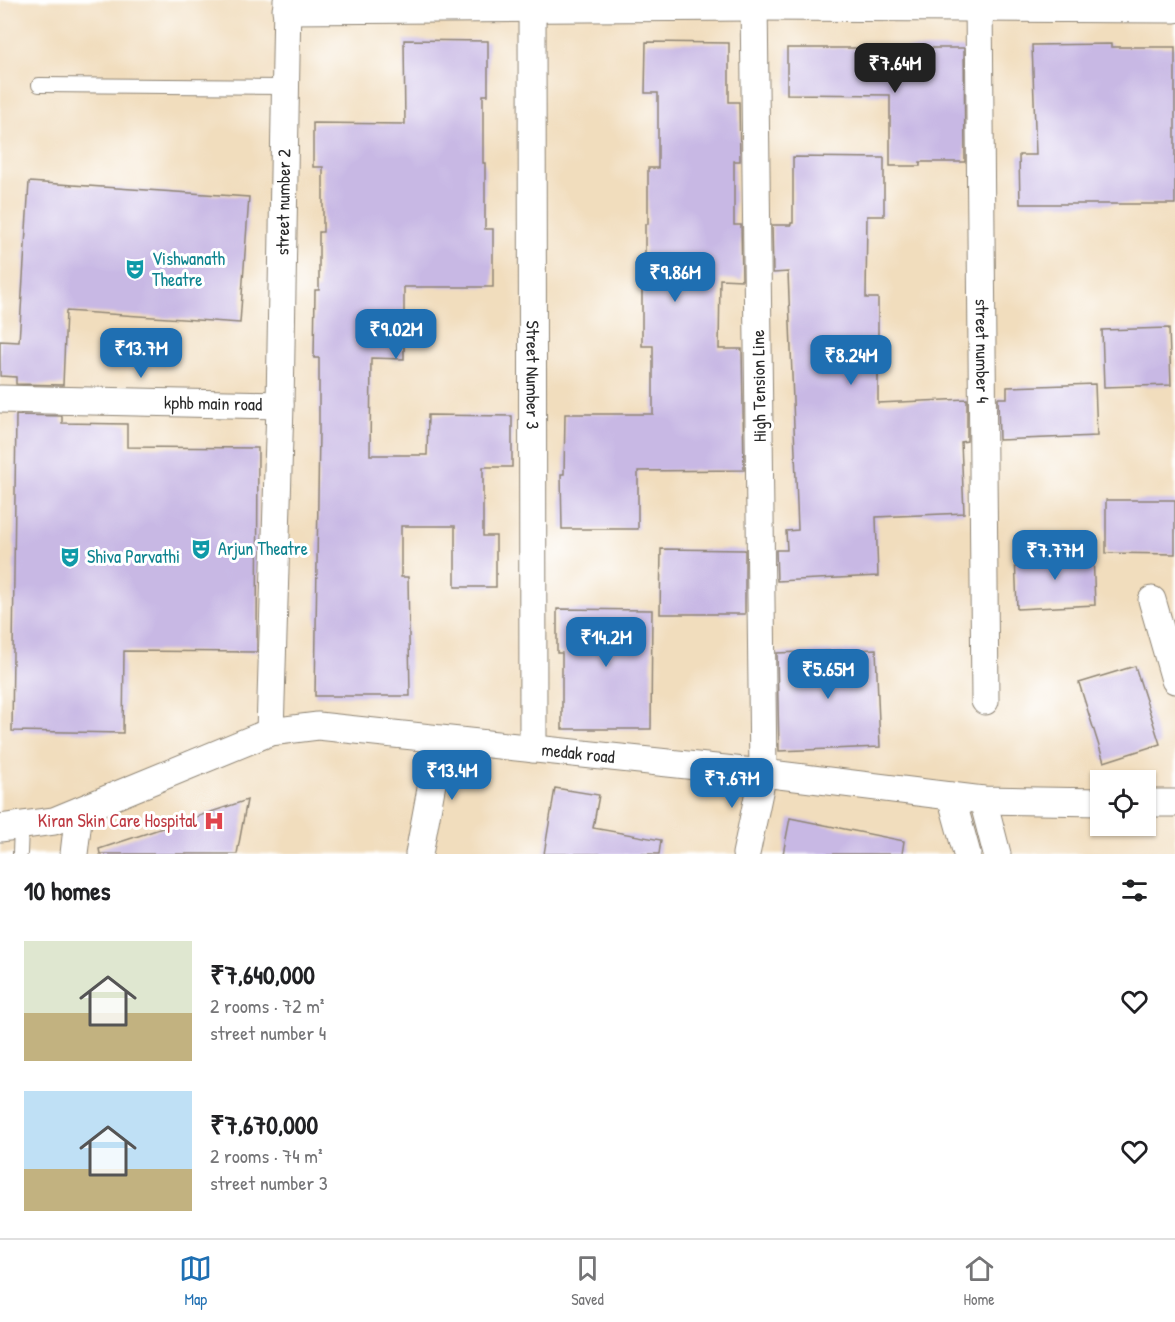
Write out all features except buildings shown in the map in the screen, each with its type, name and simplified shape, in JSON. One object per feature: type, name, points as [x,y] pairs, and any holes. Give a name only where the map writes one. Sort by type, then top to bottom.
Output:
[{"type":"street","points":[[287,5],[754,3],[1175,9]]},
{"type":"street","name":"High Tension Line","points":[[754,3],[763,773]]},
{"type":"street","name":"street number 2","points":[[270,732],[280,405],[287,5]]},
{"type":"street","name":"Street Number 3","points":[[532,5],[533,749]]},
{"type":"street","name":"street number 4","points":[[979,5],[985,701]]},
{"type":"street","name":"kphb main road","points":[[0,399],[280,405]]},
{"type":"street","points":[[1152,600],[1175,680]]},
{"type":"street","name":"medak road","points":[[10,827],[54,821],[270,732],[318,726],[763,773],[983,800],[1090,802]]},
{"type":"street","points":[[419,854],[441,740]]},
{"type":"street","points":[[746,854],[763,773]]},
{"type":"street","points":[[951,796],[967,854]]},
{"type":"street","points":[[983,800],[997,854]]},
{"type":"street","points":[[1156,803],[1175,803]]},
{"type":"street","points":[[74,854],[79,811]]},
{"type":"lane","points":[[39,84],[285,87]]},
{"type":"lane","points":[[10,827],[20,854]]},
{"type":"place","name":"Vishwanath Theatre","points":[[135,269]]},
{"type":"place","name":"Arjun Theatre","points":[[201,549]]},
{"type":"place","name":"Shiva Parvathi","points":[[70,557]]},
{"type":"place","name":"Kiran Skin Care Hospital","points":[[214,821]]}]
